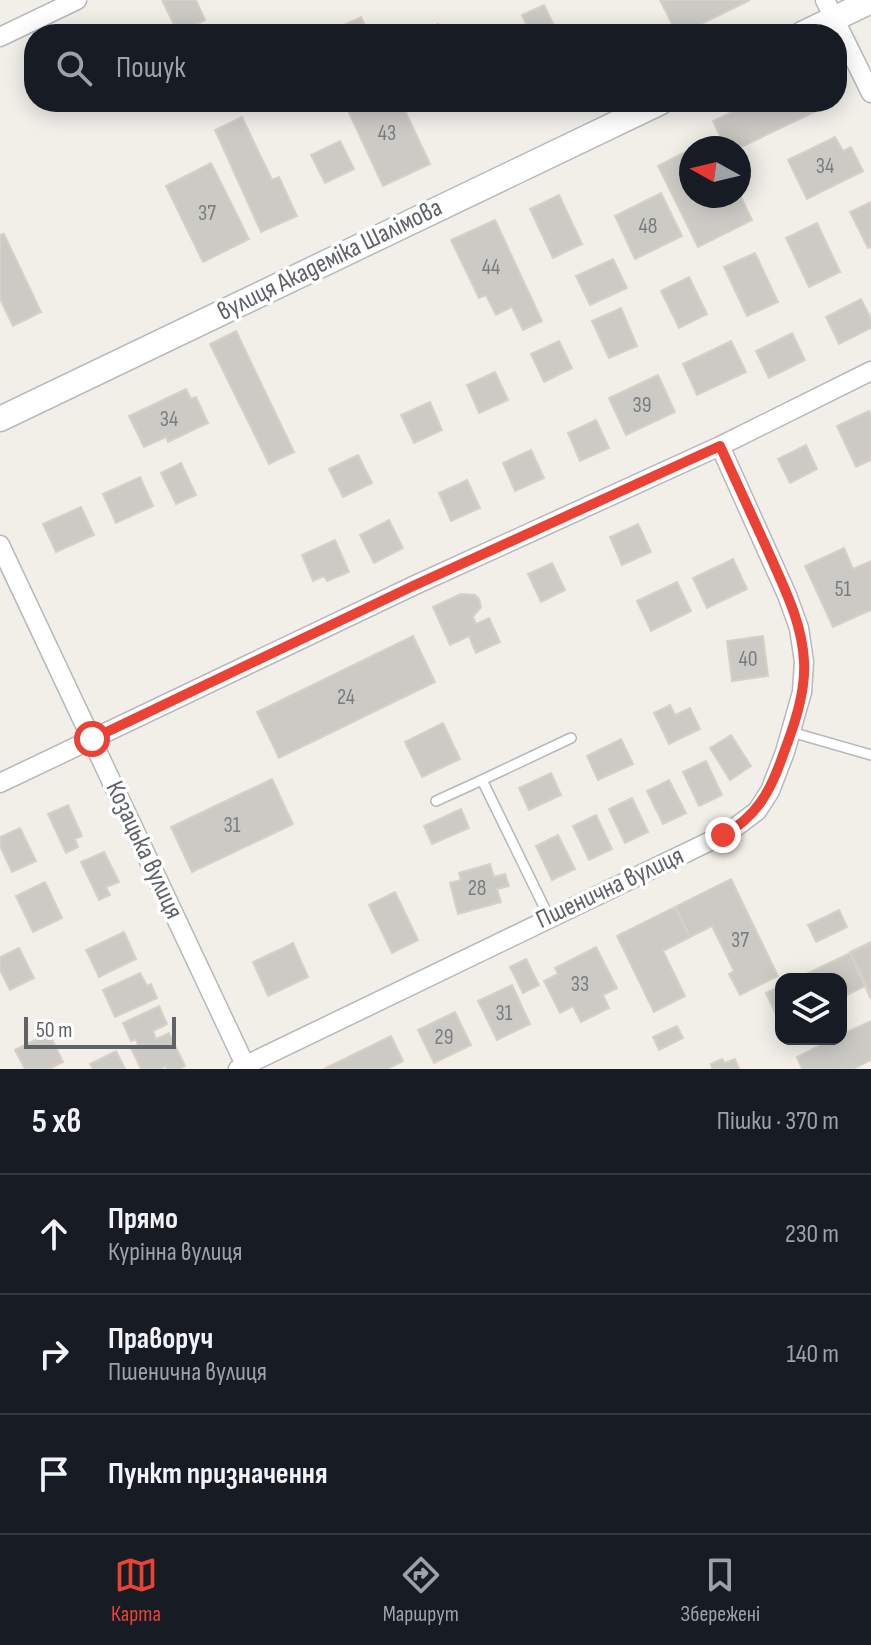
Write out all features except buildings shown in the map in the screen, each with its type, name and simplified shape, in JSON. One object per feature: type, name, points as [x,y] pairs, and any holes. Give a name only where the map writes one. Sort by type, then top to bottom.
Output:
[{"type":"main road","points":[[813,24],[829,9],[871,1]]},
{"type":"main road","name":"вулиця Академіка Шалімова","points":[[0,419],[640,112]]},
{"type":"street","points":[[27,24],[77,0]]},
{"type":"street","points":[[0,37],[24,25]]},
{"type":"street","points":[[847,45],[871,93]]},
{"type":"street","points":[[0,783],[413,586],[720,446],[871,371]]},
{"type":"street","name":"Пшенична вулиця","points":[[244,1068],[723,835],[757,811],[770,791],[791,732],[802,692],[804,662],[799,628],[787,595],[720,446]]},
{"type":"street","name":"Козацька вулиця","points":[[0,545],[244,1068]]},
{"type":"lane","points":[[791,732],[871,755]]},
{"type":"lane","points":[[436,801],[571,738]]},
{"type":"lane","points":[[482,780],[549,917]]},
{"type":"route","points":[[92,739],[413,586],[720,446],[787,595],[799,628],[804,662],[802,692],[770,791],[757,811],[723,835]]}]
